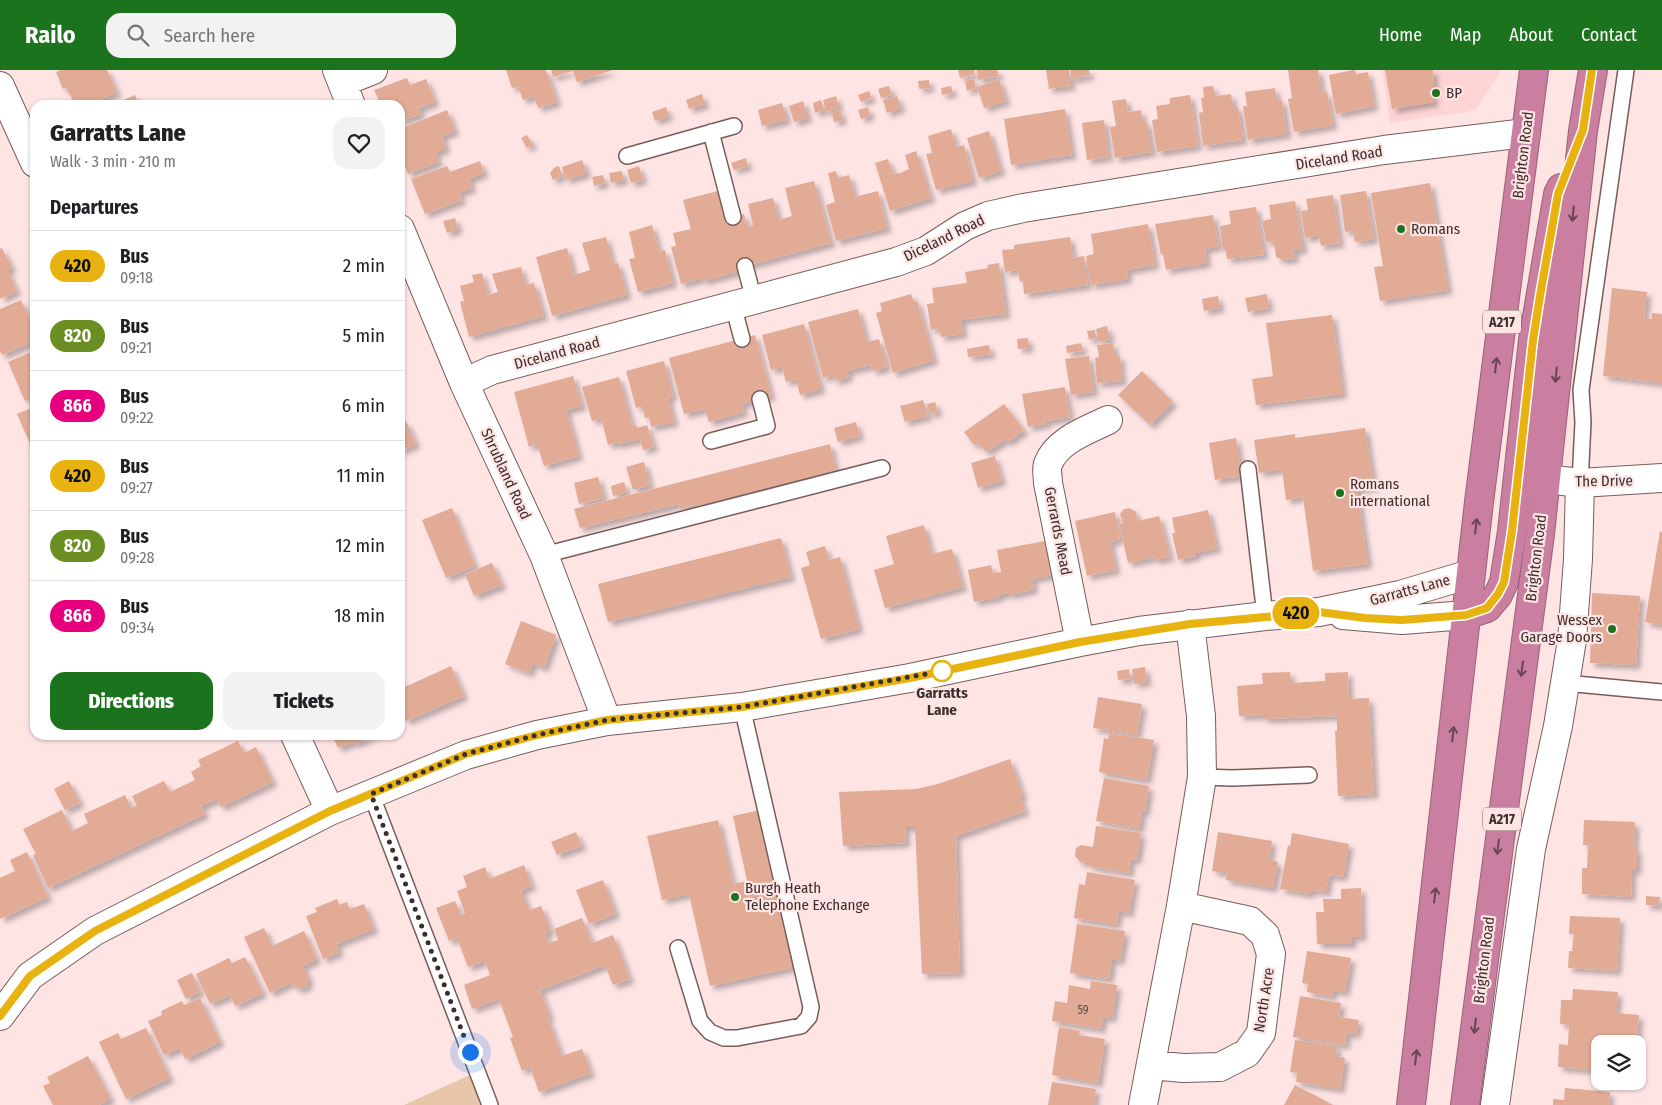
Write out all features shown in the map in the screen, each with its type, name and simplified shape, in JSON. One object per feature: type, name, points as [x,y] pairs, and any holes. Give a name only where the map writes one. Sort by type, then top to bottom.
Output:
[{"type":"highway","name":"Brighton Road","points":[[1411,1105],[1470,574],[1534,70]]},
{"type":"highway","name":"Brighton Road","points":[[1465,1105],[1546,479],[1583,130],[1592,70]]},
{"type":"highway","points":[[1466,615],[1487,608],[1498,594],[1504,582],[1512,531],[1533,340],[1541,290],[1558,194],[1583,130]]},
{"type":"street","points":[[344,86],[373,70]]},
{"type":"street","points":[[0,86],[30,152]]},
{"type":"street","name":"Diceland Road","points":[[464,383],[492,370],[896,262],[926,251],[965,226],[988,216],[1022,208],[1384,150],[1526,133]]},
{"type":"street","name":"Shrubland Road","points":[[405,241],[464,383],[544,555],[607,720]]},
{"type":"street","name":"Gerrards Mead","points":[[1080,642],[1048,483],[1048,464],[1056,452],[1070,439],[1108,420]]},
{"type":"street","name":"The Drive","points":[[1546,479],[1580,483],[1662,478]]},
{"type":"street","name":"Brighton Road","points":[[1495,1105],[1531,849],[1558,726],[1572,640],[1578,559],[1580,483]]},
{"type":"street","name":"Garratts Lane","points":[[0,1016],[30,976],[95,931],[330,811],[466,754],[537,735],[607,720],[742,707],[910,678],[1080,642],[1190,624],[1319,612],[1400,595],[1470,574]]},
{"type":"street","name":"Garratts Lane","points":[[1319,612],[1365,618],[1402,620],[1466,615]]},
{"type":"street","points":[[1144,1105],[1181,906],[1202,777],[1202,716],[1190,624]]},
{"type":"street","points":[[297,740],[330,811]]},
{"type":"street","name":"North Acre","points":[[1151,1065],[1182,1068],[1220,1066],[1247,1053],[1261,1034],[1271,954],[1265,935],[1250,921],[1181,906]]},
{"type":"lane","points":[[1580,483],[1583,422],[1581,390],[1626,70]]},
{"type":"lane","points":[[627,156],[734,126]]},
{"type":"lane","points":[[711,132],[733,217]]},
{"type":"lane","points":[[742,339],[745,266]]},
{"type":"lane","points":[[711,441],[767,426],[760,399]]},
{"type":"lane","points":[[544,555],[882,468]]},
{"type":"lane","points":[[1248,468],[1265,616]]},
{"type":"lane","points":[[1565,683],[1662,692]]},
{"type":"lane","points":[[678,948],[700,1021],[710,1032],[724,1038],[737,1038],[801,1026],[809,1017],[811,1007],[742,707]]},
{"type":"lane","points":[[1202,777],[1232,778],[1308,775]]},
{"type":"lane","points":[[371,794],[490,1105]]},
{"type":"shaded area","name":"BP","points":[[1382,70],[1500,70],[1497,78],[1476,109],[1467,112],[1390,123]]},
{"type":"shaded area","points":[[470,1075],[480,1105],[404,1105]]},
{"type":"building","points":[[61,70],[107,70],[117,92],[100,100],[72,100],[66,87],[63,89],[56,72]]},
{"type":"building","points":[[506,70],[546,70],[557,102],[538,108],[534,96],[523,100],[518,86],[512,88]]},
{"type":"building","points":[[551,70],[613,70],[577,82],[573,71],[553,77]]},
{"type":"building","points":[[958,70],[974,70],[975,74],[960,78]]},
{"type":"building","points":[[977,70],[997,70],[999,76],[978,80]]},
{"type":"building","points":[[1046,70],[1069,70],[1071,86],[1049,89]]},
{"type":"building","points":[[1070,70],[1089,70],[1090,75],[1072,79]]},
{"type":"building","points":[[1288,70],[1318,70],[1322,93],[1327,92],[1333,125],[1294,132],[1288,99],[1292,98]]},
{"type":"building","points":[[1355,70],[1356,74],[1368,72],[1374,106],[1336,114],[1329,75]]},
{"type":"building","points":[[1385,70],[1433,70],[1434,90],[1432,91],[1434,102],[1392,109]]},
{"type":"building","points":[[407,78],[410,85],[426,79],[435,102],[419,108],[421,114],[405,120],[405,100],[379,100],[374,90]]},
{"type":"building","points":[[974,79],[976,88],[967,91],[965,81]]},
{"type":"building","points":[[999,79],[1006,101],[984,108],[977,87]]},
{"type":"building","points":[[929,80],[930,88],[919,89],[918,81]]},
{"type":"building","points":[[889,86],[892,95],[881,98],[878,89]]},
{"type":"building","points":[[951,86],[953,93],[942,95],[941,88]]},
{"type":"building","points":[[1213,86],[1215,96],[1231,94],[1233,107],[1238,107],[1243,140],[1203,146],[1199,113],[1203,112],[1201,98],[1204,98],[1203,87]]},
{"type":"building","points":[[1275,88],[1277,101],[1282,100],[1287,134],[1248,140],[1243,106],[1247,106],[1245,92]]},
{"type":"building","points":[[869,91],[872,98],[861,102],[858,95]]},
{"type":"building","points":[[702,94],[705,104],[689,109],[686,100]]},
{"type":"building","points":[[135,95],[137,100],[124,100]]},
{"type":"building","points":[[1190,95],[1198,146],[1157,152],[1152,120],[1158,119],[1156,106],[1170,104],[1170,98]]},
{"type":"building","points":[[836,96],[839,108],[826,112],[823,100]]},
{"type":"building","points":[[897,96],[901,108],[887,113],[883,100]]},
{"type":"building","points":[[1126,99],[1128,112],[1141,110],[1143,123],[1147,122],[1152,152],[1115,158],[1110,127],[1116,126],[1112,101]]},
{"type":"building","points":[[821,100],[824,110],[815,113],[813,103]]},
{"type":"building","points":[[803,101],[808,118],[794,122],[789,106]]},
{"type":"building","points":[[782,103],[787,120],[762,126],[758,110]]},
{"type":"building","points":[[666,107],[669,116],[655,121],[652,112]]},
{"type":"building","points":[[868,107],[870,116],[861,119],[858,110]]},
{"type":"building","points":[[1065,109],[1072,155],[1011,165],[1004,119]]},
{"type":"building","points":[[447,110],[455,131],[442,136],[446,148],[435,153],[439,162],[408,174],[405,166],[405,127]]},
{"type":"building","points":[[840,110],[843,120],[834,122],[832,113]]},
{"type":"building","points":[[1104,120],[1109,157],[1087,160],[1082,123]]},
{"type":"building","points":[[951,129],[956,147],[964,145],[973,181],[936,190],[926,154],[932,153],[928,136]]},
{"type":"building","points":[[989,131],[1001,171],[979,178],[967,138]]},
{"type":"building","points":[[527,135],[533,145],[527,148],[521,138]]},
{"type":"building","points":[[916,151],[931,198],[890,211],[875,163],[888,159],[893,174],[900,173],[909,169],[905,155]]},
{"type":"building","points":[[746,158],[748,166],[734,170],[731,163]]},
{"type":"building","points":[[582,160],[587,173],[566,180],[562,167]]},
{"type":"building","points":[[480,161],[484,173],[469,179],[472,188],[459,193],[462,200],[425,214],[411,179],[447,166],[450,172]]},
{"type":"building","points":[[559,166],[562,176],[553,180],[550,173]]},
{"type":"building","points":[[639,166],[643,180],[631,183],[627,170]]},
{"type":"building","points":[[622,171],[624,180],[611,183],[609,173]]},
{"type":"building","points":[[836,171],[838,178],[849,175],[855,197],[878,191],[887,228],[836,241],[826,205],[835,202],[828,173]]},
{"type":"building","points":[[603,175],[605,183],[594,186],[592,177]]},
{"type":"building","points":[[814,181],[831,243],[745,266],[740,271],[703,281],[703,278],[681,284],[671,247],[676,246],[673,233],[691,229],[683,200],[718,191],[725,219],[744,214],[747,227],[753,225],[748,204],[773,198],[779,220],[792,216],[785,188]]},
{"type":"building","points":[[1430,183],[1448,290],[1380,301],[1374,267],[1383,266],[1371,193]]},
{"type":"building","points":[[1366,191],[1374,239],[1355,242],[1353,231],[1345,232],[1340,195]]},
{"type":"building","points":[[1333,195],[1340,243],[1321,246],[1319,235],[1305,238],[1301,211],[1308,210],[1306,199]]},
{"type":"building","points":[[1295,201],[1303,249],[1293,251],[1295,258],[1283,260],[1276,257],[1274,241],[1266,242],[1262,221],[1271,219],[1269,205]]},
{"type":"building","points":[[1256,207],[1264,255],[1227,259],[1226,250],[1223,251],[1220,226],[1231,224],[1229,211]]},
{"type":"building","points":[[1213,215],[1219,246],[1205,249],[1207,263],[1166,270],[1155,224]]},
{"type":"building","points":[[455,218],[458,229],[447,233],[443,221]]},
{"type":"building","points":[[1148,224],[1155,265],[1127,270],[1128,279],[1091,285],[1086,256],[1094,254],[1091,234]]},
{"type":"building","points":[[652,225],[659,252],[665,250],[673,283],[638,292],[629,259],[635,258],[629,232]]},
{"type":"building","points":[[606,237],[613,264],[618,263],[627,295],[552,316],[536,257],[567,248],[574,275],[590,270],[582,243]]},
{"type":"building","points":[[1070,237],[1073,258],[1084,256],[1088,285],[1024,294],[1023,281],[1020,282],[1018,270],[1005,272],[1002,250],[1014,249],[1014,245]]},
{"type":"building","points":[[2,248],[12,268],[7,270],[17,291],[0,299],[0,249]]},
{"type":"building","points":[[999,263],[1006,314],[961,320],[963,334],[941,337],[939,328],[931,330],[927,304],[934,303],[932,288],[967,283],[965,272],[988,268],[987,265]]},
{"type":"building","points":[[521,267],[525,285],[534,283],[544,316],[469,337],[460,302],[464,301],[460,286],[474,282],[472,275],[482,273],[488,295],[498,292],[492,274]]},
{"type":"building","points":[[1612,288],[1647,292],[1644,318],[1652,319],[1652,313],[1662,314],[1662,383],[1603,376]]},
{"type":"building","points":[[911,294],[914,302],[917,301],[934,360],[893,373],[876,313],[882,311],[880,303]]},
{"type":"building","points":[[1267,294],[1269,308],[1248,312],[1245,298]]},
{"type":"building","points":[[1218,296],[1220,308],[1204,311],[1202,299]]},
{"type":"building","points":[[21,300],[30,319],[30,343],[2,355],[0,351],[0,309]]},
{"type":"building","points":[[858,309],[867,342],[879,339],[887,367],[873,371],[871,365],[847,371],[849,377],[835,381],[833,375],[823,378],[808,322]]},
{"type":"building","points":[[1332,315],[1343,394],[1256,405],[1252,379],[1273,376],[1266,323]]},
{"type":"building","points":[[804,324],[821,389],[800,395],[796,379],[786,382],[782,367],[771,370],[762,335]]},
{"type":"building","points":[[1107,326],[1110,339],[1099,342],[1096,329]]},
{"type":"building","points":[[1095,330],[1096,338],[1089,340],[1087,331]]},
{"type":"building","points":[[755,335],[771,396],[741,404],[744,412],[709,422],[705,409],[684,414],[669,358]]},
{"type":"building","points":[[1028,338],[1029,348],[1018,349],[1017,339]]},
{"type":"building","points":[[1081,343],[1083,351],[1067,353],[1066,346]]},
{"type":"building","points":[[1113,343],[1115,356],[1120,356],[1122,381],[1097,383],[1095,358],[1099,357],[1097,345]]},
{"type":"building","points":[[989,345],[991,354],[968,357],[967,349]]},
{"type":"building","points":[[30,352],[30,398],[25,401],[8,362]]},
{"type":"building","points":[[1089,356],[1094,392],[1071,395],[1065,359]]},
{"type":"building","points":[[664,361],[673,396],[668,398],[674,422],[651,427],[649,417],[645,418],[642,406],[636,408],[626,371]]},
{"type":"building","points":[[1142,371],[1173,402],[1150,425],[1118,395]]},
{"type":"building","points":[[573,376],[582,406],[566,410],[579,456],[544,466],[537,444],[529,447],[514,392]]},
{"type":"building","points":[[619,377],[632,426],[636,425],[637,428],[647,425],[654,447],[643,450],[640,439],[608,445],[601,418],[592,421],[582,387]]},
{"type":"building","points":[[1065,387],[1070,417],[1045,421],[1046,424],[1028,427],[1022,394]]},
{"type":"building","points":[[923,400],[928,416],[905,422],[900,406]]},
{"type":"building","points":[[935,402],[938,412],[930,414],[927,404]]},
{"type":"building","points":[[1004,404],[1024,430],[1008,442],[1006,439],[986,452],[978,443],[974,445],[964,432]]},
{"type":"building","points":[[30,408],[30,444],[17,414]]},
{"type":"building","points":[[405,422],[416,444],[405,449]]},
{"type":"building","points":[[856,422],[860,436],[838,442],[834,428]]},
{"type":"building","points":[[1365,428],[1374,487],[1357,489],[1368,564],[1313,571],[1303,497],[1286,500],[1282,469],[1259,473],[1254,440],[1295,434],[1295,438]]},
{"type":"building","points":[[1236,438],[1242,476],[1215,480],[1209,443]]},
{"type":"building","points":[[830,444],[837,476],[699,511],[698,504],[680,509],[679,504],[580,528],[574,509]]},
{"type":"building","points":[[995,456],[1002,481],[978,488],[971,463]]},
{"type":"building","points":[[644,462],[650,485],[633,490],[626,467]]},
{"type":"building","points":[[598,477],[604,498],[579,504],[574,483]]},
{"type":"building","points":[[624,482],[627,492],[613,496],[611,486]]},
{"type":"building","points":[[452,508],[475,566],[446,578],[422,520]]},
{"type":"building","points":[[1129,508],[1135,511],[1138,521],[1159,516],[1170,557],[1155,560],[1154,557],[1128,563],[1119,524],[1123,523],[1120,514],[1124,509]]},
{"type":"building","points":[[1208,510],[1217,548],[1178,560],[1172,533],[1175,533],[1172,518]]},
{"type":"building","points":[[1115,512],[1120,539],[1110,542],[1116,570],[1087,576],[1075,521]]},
{"type":"building","points":[[924,525],[932,554],[952,549],[963,587],[885,608],[874,570],[894,564],[886,536]]},
{"type":"building","points":[[1660,531],[1662,532],[1662,625],[1645,622]]},
{"type":"building","points":[[781,538],[791,577],[608,622],[598,584]]},
{"type":"building","points":[[1045,541],[1052,575],[1032,579],[1034,589],[1010,595],[1010,592],[999,595],[999,597],[974,602],[968,570],[991,565],[993,573],[1001,572],[997,550]]},
{"type":"building","points":[[825,546],[829,560],[840,557],[859,629],[821,639],[801,568],[810,565],[806,552]]},
{"type":"building","points":[[492,563],[502,585],[474,596],[465,574]]},
{"type":"building","points":[[1592,593],[1640,596],[1636,665],[1590,663]]},
{"type":"building","points":[[521,621],[556,635],[544,668],[533,663],[529,673],[505,664]]},
{"type":"building","points":[[451,666],[464,696],[406,721],[405,687]]},
{"type":"building","points":[[1145,667],[1147,682],[1134,684],[1132,669]]},
{"type":"building","points":[[1129,669],[1130,679],[1118,680],[1117,671]]},
{"type":"building","points":[[1290,672],[1291,683],[1325,681],[1325,673],[1348,672],[1349,699],[1369,698],[1374,794],[1338,796],[1335,731],[1337,731],[1337,716],[1264,719],[1264,715],[1239,716],[1237,686],[1263,684],[1262,673]]},
{"type":"building","points":[[1098,697],[1142,704],[1137,735],[1093,728]]},
{"type":"building","points":[[1109,733],[1154,740],[1147,780],[1099,772],[1104,738],[1108,739]]},
{"type":"building","points":[[334,740],[364,740],[354,744],[353,742],[338,748]]},
{"type":"building","points":[[238,741],[244,753],[256,747],[273,782],[221,807],[217,799],[201,806],[205,814],[48,888],[33,855],[36,854],[23,829],[62,810],[72,831],[88,823],[84,814],[125,795],[131,808],[137,806],[132,796],[164,781],[170,792],[195,780],[191,772],[201,766],[198,760]]},
{"type":"building","points":[[1010,759],[1023,795],[1020,796],[1025,811],[956,836],[960,973],[922,974],[915,827],[905,827],[906,843],[843,846],[839,792],[916,789],[938,784]]},
{"type":"building","points":[[1104,778],[1149,786],[1145,812],[1142,811],[1139,829],[1096,821]]},
{"type":"building","points":[[69,781],[80,803],[65,810],[54,789]]},
{"type":"building","name":"Burgh Heath Telephone Exchange","points":[[760,810],[795,967],[710,986],[689,894],[662,900],[647,836],[718,820],[733,884],[747,881],[733,816]]},
{"type":"building","points":[[1584,820],[1635,822],[1634,848],[1637,848],[1637,870],[1632,870],[1631,897],[1582,894],[1582,868],[1587,868],[1588,845],[1583,845]]},
{"type":"building","points":[[1096,826],[1141,833],[1137,860],[1131,859],[1129,873],[1088,866],[1089,863],[1080,862],[1075,856],[1076,848],[1081,845],[1093,847]]},
{"type":"building","points":[[576,832],[582,846],[557,855],[551,842]]},
{"type":"building","points":[[1218,832],[1272,841],[1269,860],[1278,862],[1273,888],[1226,880],[1227,873],[1212,871]]},
{"type":"building","points":[[1292,833],[1349,844],[1343,877],[1329,875],[1326,892],[1311,890],[1310,894],[1280,889]]},
{"type":"building","points":[[27,852],[48,897],[0,919],[0,878],[15,871],[10,860]]},
{"type":"building","points":[[524,865],[532,886],[521,890],[529,910],[541,906],[551,931],[545,933],[549,943],[558,940],[554,929],[582,918],[592,943],[613,935],[630,979],[613,985],[605,965],[540,990],[550,1016],[547,1017],[562,1056],[582,1049],[591,1073],[539,1092],[530,1067],[522,1071],[510,1038],[513,1037],[499,999],[472,1009],[464,985],[490,975],[485,961],[468,967],[457,938],[449,941],[436,908],[455,901],[461,915],[465,913],[457,891],[467,887],[463,876],[485,867],[489,879]]},
{"type":"building","points":[[1087,872],[1135,880],[1129,913],[1119,911],[1116,925],[1074,918],[1079,884],[1085,885]]},
{"type":"building","points":[[603,880],[616,914],[589,924],[576,890]]},
{"type":"building","points":[[1361,888],[1362,937],[1352,937],[1352,944],[1317,944],[1316,912],[1324,912],[1323,899],[1341,899],[1341,889]]},
{"type":"building","points":[[1646,896],[1660,897],[1659,906],[1646,905]]},
{"type":"building","points":[[337,899],[339,905],[347,902],[350,909],[364,904],[374,929],[336,944],[340,952],[323,959],[306,916],[317,912],[315,908]]},
{"type":"building","points":[[1570,916],[1620,918],[1617,971],[1568,968],[1569,951],[1572,951],[1574,934],[1569,934]]},
{"type":"building","points":[[1077,924],[1125,931],[1120,961],[1112,959],[1109,979],[1070,973]]},
{"type":"building","points":[[264,928],[272,946],[304,931],[317,959],[303,966],[309,979],[306,987],[299,989],[290,983],[270,993],[244,937]]},
{"type":"building","points":[[1307,951],[1351,958],[1345,992],[1333,990],[1332,997],[1307,992],[1308,984],[1302,983]]},
{"type":"building","points":[[245,957],[263,993],[235,1006],[230,995],[210,1004],[196,974],[229,958],[232,963]]},
{"type":"building","points":[[192,973],[200,992],[186,999],[177,980]]},
{"type":"building","points":[[1091,981],[1117,985],[1112,1018],[1103,1017],[1101,1029],[1052,1021],[1055,1001],[1067,1003],[1069,985],[1090,989]]},
{"type":"building","points":[[1573,989],[1618,992],[1616,1013],[1639,1015],[1637,1035],[1591,1035],[1591,1070],[1558,1067],[1559,1044],[1568,1045],[1569,1025],[1560,1024],[1561,1000],[1572,1000]]},
{"type":"building","points":[[1300,996],[1341,1003],[1339,1017],[1359,1020],[1356,1034],[1347,1033],[1345,1045],[1293,1037]]},
{"type":"building","points":[[200,998],[220,1042],[185,1059],[180,1048],[164,1055],[148,1021],[162,1015],[161,1011],[182,1001],[184,1005]]},
{"type":"building","points":[[1059,1027],[1080,1031],[1079,1035],[1105,1039],[1098,1083],[1052,1075]]},
{"type":"building","points":[[146,1028],[170,1078],[126,1099],[99,1042],[118,1033],[121,1039]]},
{"type":"building","points":[[1295,1040],[1337,1046],[1336,1056],[1345,1058],[1340,1089],[1296,1082],[1297,1073],[1290,1072]]},
{"type":"building","points":[[88,1056],[111,1099],[99,1105],[53,1105],[43,1086],[50,1083],[47,1077]]},
{"type":"building","points":[[1052,1082],[1096,1089],[1094,1105],[1048,1105]]},
{"type":"building","points":[[1295,1085],[1333,1105],[1284,1105]]},
{"type":"building","points":[[1565,1088],[1610,1092],[1609,1105],[1553,1105],[1553,1099],[1564,1100]]},
{"type":"bus line","name":"420","points":[[0,1016],[30,976],[95,931],[330,811],[466,754],[537,735],[607,720],[742,707],[910,678],[1139,631],[1265,616],[1319,612],[1365,618],[1402,620],[1466,615],[1487,608],[1498,594],[1504,582],[1512,531],[1533,340],[1541,290],[1558,194],[1583,130],[1592,70]]},
{"type":"place","name":"BP","points":[[1436,93]]},
{"type":"place","name":"Romans","points":[[1401,229]]},
{"type":"place","name":"Romans international","points":[[1340,493]]},
{"type":"place","name":"Wessex Garage Doors","points":[[1612,629]]},
{"type":"place","name":"Garratts Lane","points":[[942,671]]},
{"type":"place","name":"Burgh Heath Telephone Exchange","points":[[735,897]]},
{"type":"route","points":[[470,1052],[371,794],[466,754],[537,735],[607,720],[742,707],[948,670],[942,671]]}]
